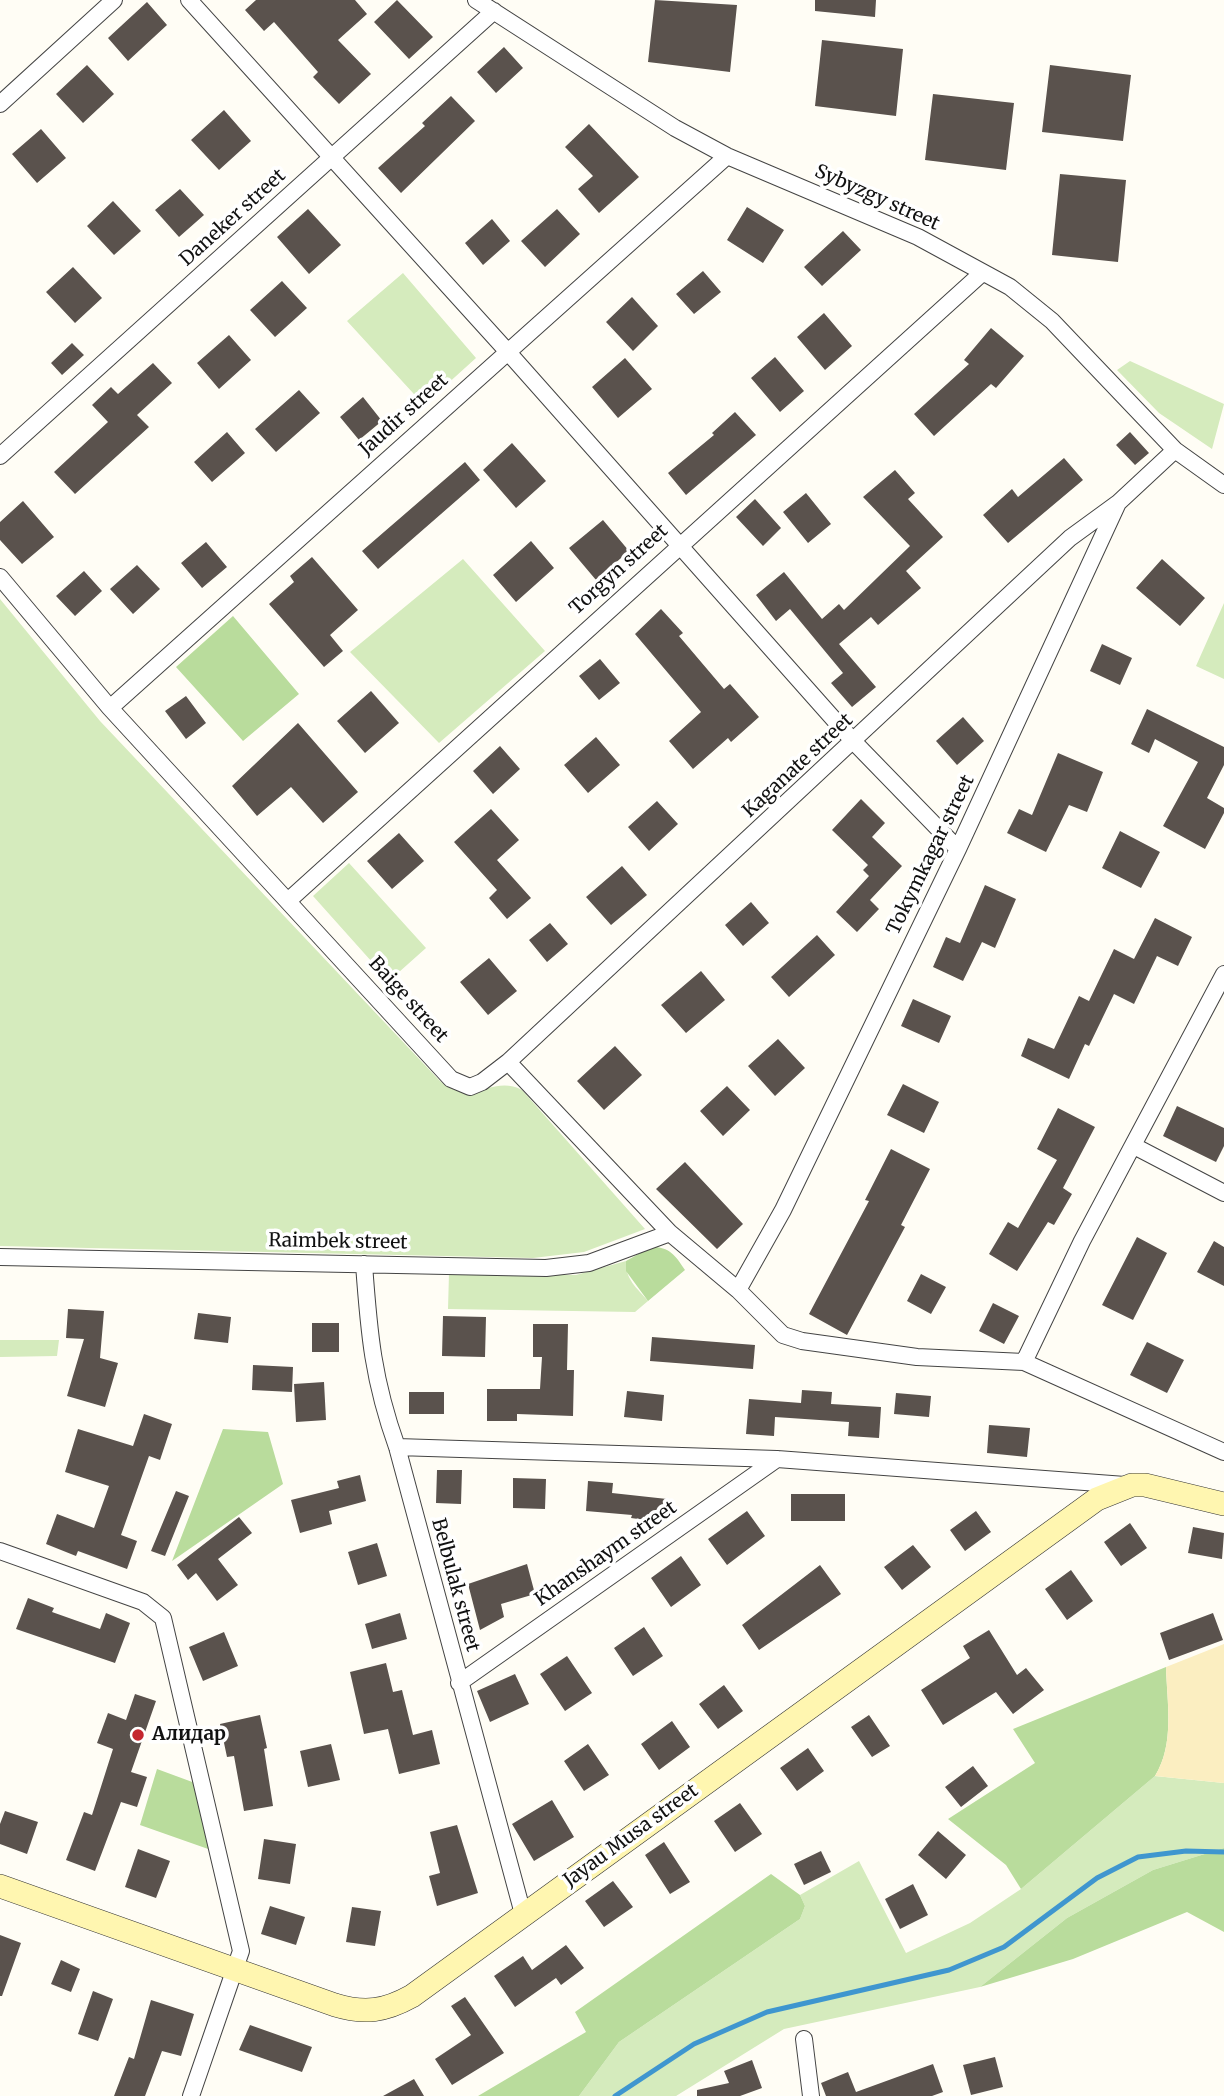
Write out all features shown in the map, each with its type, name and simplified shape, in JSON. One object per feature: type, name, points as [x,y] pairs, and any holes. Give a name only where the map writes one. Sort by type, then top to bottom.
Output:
[{"type":"street","points":[[0,104],[114,0]]},
{"type":"street","points":[[189,0],[507,351],[854,742],[958,849]]},
{"type":"street","name":"Sybyzgy street","points":[[476,0],[676,128],[727,156],[918,237],[981,274],[1010,287],[1052,321],[1175,450],[1224,485]]},
{"type":"street","name":"Daneker street","points":[[0,456],[494,11]]},
{"type":"street","name":"Jaudir street","points":[[110,708],[727,156]]},
{"type":"street","name":"Torgyn street","points":[[289,900],[679,544],[981,274]]},
{"type":"street","name":"Tokymkagar street","points":[[738,1290],[783,1210],[958,849],[1118,503],[1175,450]]},
{"type":"street","name":"Kaganate street","points":[[508,1062],[1070,538],[1118,503]]},
{"type":"street","name":"Baige street","points":[[0,577],[110,708],[457,1083],[476,1086],[508,1062]]},
{"type":"street","points":[[1024,1362],[1082,1241],[1224,974]]},
{"type":"street","points":[[508,1062],[670,1233],[738,1290],[783,1335],[802,1341],[917,1357],[1024,1362],[1224,1451]]},
{"type":"street","points":[[1134,1146],[1224,1193]]},
{"type":"street","name":"Raimbek street","points":[[0,1257],[546,1268],[589,1263],[670,1233]]},
{"type":"street","name":"Belbulak street","points":[[364,1264],[375,1379],[397,1447],[523,1914]]},
{"type":"street","points":[[397,1447],[777,1459],[1132,1485]]},
{"type":"street","name":"Khanshaym street","points":[[459,1683],[777,1459]]},
{"type":"street","name":"Jayau Musa street","points":[[0,1886],[347,2009],[373,2012],[412,1996],[1079,1510],[1110,1493],[1132,1485],[1159,1486],[1224,1504]]},
{"type":"street","points":[[0,1551],[143,1602],[159,1612],[163,1618],[242,1951],[191,2096]]},
{"type":"street","points":[[804,2039],[811,2096]]},
{"type":"green space","points":[[403,273],[476,358],[424,405],[347,321]]},
{"type":"green space","points":[[1130,361],[1224,404],[1212,449],[1159,413],[1117,370]]},
{"type":"green space","points":[[463,559],[545,651],[439,743],[350,652]]},
{"type":"green space","points":[[0,599],[100,721],[439,1080],[461,1092],[501,1086],[522,1090],[645,1229],[584,1252],[533,1258],[0,1246]]},
{"type":"green space","points":[[1224,603],[1224,679],[1196,666]]},
{"type":"green space","points":[[233,616],[299,694],[243,741],[176,667]]},
{"type":"green space","points":[[349,863],[426,948],[389,981],[313,896]]},
{"type":"green space","points":[[651,1247],[663,1248],[671,1253],[685,1270],[648,1301],[626,1271],[626,1261]]},
{"type":"green space","points":[[626,1261],[630,1278],[648,1301],[635,1312],[448,1309],[449,1273],[576,1275]]},
{"type":"green space","points":[[0,1340],[59,1340],[57,1356],[0,1357]]},
{"type":"green space","points":[[223,1429],[268,1432],[283,1484],[172,1561]]},
{"type":"green space","points":[[1166,1667],[1168,1737],[1155,1776],[1021,1889],[1006,1865],[948,1819],[1035,1763],[1013,1729]]},
{"type":"green space","points":[[157,1769],[195,1783],[211,1850],[140,1825]]},
{"type":"green space","points":[[1155,1776],[1224,1783],[1224,1848],[1153,1870],[1067,1918],[980,1987],[784,2029],[676,2096],[579,2096],[619,2042],[800,1919],[805,1906],[800,1895],[859,1861],[906,1953],[970,1923],[1021,1889]]},
{"type":"green space","points":[[1224,1848],[1224,1932],[1187,1912],[1073,1959],[980,1987],[1067,1918],[1153,1870]]},
{"type":"green space","points":[[771,1874],[800,1895],[805,1906],[800,1919],[619,2042],[579,2096],[478,2096],[586,2032],[575,2012]]},
{"type":"sand","points":[[1224,1644],[1224,1783],[1155,1776],[1168,1737],[1166,1667]]},
{"type":"building","points":[[256,0],[355,0],[367,14],[338,40],[371,74],[339,104],[313,77],[318,72],[274,22],[264,31],[245,10]]},
{"type":"building","points":[[397,0],[433,37],[409,59],[374,22]]},
{"type":"building","points":[[655,0],[737,5],[730,72],[648,62]]},
{"type":"building","points":[[815,0],[876,0],[875,17],[815,11]]},
{"type":"building","points":[[147,2],[167,25],[128,61],[108,38]]},
{"type":"building","points":[[822,40],[903,49],[896,116],[815,106]]},
{"type":"building","points":[[504,47],[523,68],[496,93],[477,72]]},
{"type":"building","points":[[87,65],[114,94],[83,123],[56,94]]},
{"type":"building","points":[[1050,65],[1131,75],[1123,141],[1042,132]]},
{"type":"building","points":[[933,94],[1014,103],[1006,170],[925,160]]},
{"type":"building","points":[[451,96],[475,121],[401,193],[378,168],[425,126],[422,123]]},
{"type":"building","points":[[224,110],[251,141],[219,170],[191,140]]},
{"type":"building","points":[[589,124],[639,177],[599,213],[578,189],[593,176],[565,147]]},
{"type":"building","points":[[41,129],[66,158],[37,183],[12,154]]},
{"type":"building","points":[[1060,174],[1126,180],[1118,262],[1052,255]]},
{"type":"building","points":[[180,189],[204,215],[179,237],[155,210]]},
{"type":"building","points":[[113,201],[141,231],[114,255],[87,226]]},
{"type":"building","points":[[747,207],[784,230],[763,263],[727,240]]},
{"type":"building","points":[[308,209],[341,245],[309,274],[277,237]]},
{"type":"building","points":[[557,209],[580,234],[545,267],[521,241]]},
{"type":"building","points":[[492,219],[510,241],[483,265],[465,243]]},
{"type":"building","points":[[843,231],[861,250],[822,286],[804,267]]},
{"type":"building","points":[[73,267],[102,298],[75,323],[46,292]]},
{"type":"building","points":[[703,271],[721,292],[694,314],[676,294]]},
{"type":"building","points":[[282,281],[307,308],[275,337],[250,310]]},
{"type":"building","points":[[632,297],[658,326],[633,351],[606,322]]},
{"type":"building","points":[[824,313],[852,346],[825,370],[797,337]]},
{"type":"building","points":[[991,328],[1024,356],[996,388],[991,384],[934,436],[914,414],[969,364],[964,360]]},
{"type":"building","points":[[229,335],[251,360],[219,389],[197,363]]},
{"type":"building","points":[[72,343],[84,355],[62,375],[51,363]]},
{"type":"building","points":[[775,357],[804,391],[780,412],[751,378]]},
{"type":"building","points":[[625,358],[652,389],[618,418],[592,387]]},
{"type":"building","points":[[153,363],[172,383],[137,415],[149,427],[75,494],[54,472],[108,422],[92,405],[111,387],[118,394]]},
{"type":"building","points":[[299,390],[320,413],[276,452],[255,429]]},
{"type":"building","points":[[363,397],[382,421],[359,440],[340,417]]},
{"type":"building","points":[[735,412],[756,435],[686,495],[668,473],[714,435],[712,433]]},
{"type":"building","points":[[227,432],[245,453],[212,482],[194,462]]},
{"type":"building","points":[[1130,432],[1149,453],[1135,465],[1116,445]]},
{"type":"building","points":[[512,443],[546,481],[516,508],[483,470]]},
{"type":"building","points":[[1064,458],[1083,480],[1008,543],[983,515],[1012,489],[1018,497]]},
{"type":"building","points":[[465,462],[480,480],[378,569],[362,551]]},
{"type":"building","points":[[895,470],[915,493],[908,499],[943,537],[906,571],[921,588],[878,625],[871,617],[839,644],[876,687],[852,707],[831,683],[843,673],[790,609],[776,621],[756,595],[784,572],[822,619],[839,604],[844,610],[910,546],[863,497]]},
{"type":"building","points":[[806,493],[831,524],[808,543],[783,512]]},
{"type":"building","points":[[755,499],[781,528],[763,546],[736,517]]},
{"type":"building","points":[[23,501],[54,537],[22,564],[0,540],[0,522]]},
{"type":"building","points":[[603,520],[629,551],[596,580],[569,548]]},
{"type":"building","points":[[531,541],[554,568],[516,602],[493,575]]},
{"type":"building","points":[[206,542],[227,567],[202,588],[181,563]]},
{"type":"building","points":[[312,557],[358,610],[330,635],[343,651],[324,667],[269,604],[294,582],[290,576]]},
{"type":"building","points":[[1162,559],[1205,598],[1180,626],[1136,588]]},
{"type":"building","points":[[137,565],[160,589],[133,614],[110,589]]},
{"type":"building","points":[[84,571],[102,591],[75,616],[56,596]]},
{"type":"building","points":[[661,609],[683,633],[679,636],[724,689],[730,684],[759,717],[731,742],[728,738],[693,769],[669,741],[701,712],[635,634]]},
{"type":"building","points":[[1102,644],[1132,658],[1120,685],[1090,671]]},
{"type":"building","points":[[600,659],[620,683],[599,700],[579,676]]},
{"type":"building","points":[[371,691],[399,723],[365,753],[337,721]]},
{"type":"building","points":[[186,696],[206,723],[186,739],[165,711]]},
{"type":"building","points":[[1147,709],[1224,747],[1224,765],[1207,798],[1224,808],[1224,813],[1205,849],[1163,826],[1198,762],[1155,739],[1149,753],[1131,744]]},
{"type":"building","points":[[963,717],[984,741],[957,765],[936,741]]},
{"type":"building","points":[[298,723],[358,792],[323,823],[291,787],[257,816],[232,786]]},
{"type":"building","points":[[596,737],[620,765],[588,793],[564,765]]},
{"type":"building","points":[[500,746],[520,769],[493,794],[473,771]]},
{"type":"building","points":[[1058,753],[1103,772],[1087,812],[1069,805],[1046,852],[1007,833],[1019,809],[1032,815]]},
{"type":"building","points":[[861,799],[885,823],[872,837],[902,866],[870,900],[879,909],[857,932],[836,912],[869,876],[863,870],[868,865],[832,830]]},
{"type":"building","points":[[657,801],[678,824],[649,851],[628,827]]},
{"type":"building","points":[[491,809],[519,840],[497,860],[531,898],[507,919],[489,898],[497,890],[454,842]]},
{"type":"building","points":[[1120,831],[1160,852],[1141,888],[1102,868]]},
{"type":"building","points":[[399,833],[424,861],[392,889],[367,861]]},
{"type":"building","points":[[622,866],[647,895],[611,925],[586,897]]},
{"type":"building","points":[[985,885],[1016,899],[995,948],[982,942],[963,981],[933,967],[946,937],[960,943]]},
{"type":"building","points":[[751,902],[769,923],[743,946],[725,925]]},
{"type":"building","points":[[1155,918],[1192,937],[1178,966],[1157,956],[1134,1004],[1114,994],[1089,1046],[1085,1044],[1069,1079],[1021,1056],[1028,1038],[1054,1049],[1079,996],[1089,1001],[1114,949],[1134,959]]},
{"type":"building","points":[[550,923],[568,944],[547,962],[529,940]]},
{"type":"building","points":[[817,935],[835,955],[789,997],[771,977]]},
{"type":"building","points":[[489,958],[517,991],[488,1015],[460,982]]},
{"type":"building","points":[[701,971],[725,1000],[686,1033],[661,1005]]},
{"type":"building","points":[[913,999],[951,1016],[939,1043],[901,1026]]},
{"type":"building","points":[[778,1039],[805,1068],[775,1096],[748,1066]]},
{"type":"building","points":[[615,1046],[642,1075],[604,1110],[577,1081]]},
{"type":"building","points":[[903,1084],[939,1102],[924,1133],[887,1115]]},
{"type":"building","points":[[727,1086],[750,1110],[723,1136],[700,1111]]},
{"type":"building","points":[[1177,1106],[1224,1128],[1224,1146],[1216,1162],[1163,1136]]},
{"type":"building","points":[[1058,1108],[1095,1127],[1063,1188],[1072,1194],[1054,1225],[1048,1222],[1017,1271],[989,1254],[1008,1222],[1018,1228],[1057,1160],[1037,1149]]},
{"type":"building","points":[[891,1149],[930,1169],[901,1225],[905,1227],[847,1335],[809,1314],[869,1201],[865,1200]]},
{"type":"building","points":[[685,1162],[743,1224],[717,1249],[656,1189]]},
{"type":"building","points":[[1137,1237],[1167,1253],[1133,1320],[1102,1305]]},
{"type":"building","points":[[1214,1241],[1224,1247],[1224,1286],[1197,1272]]},
{"type":"building","points":[[921,1274],[946,1287],[931,1314],[907,1301]]},
{"type":"building","points":[[993,1303],[1019,1316],[1004,1344],[979,1331]]},
{"type":"building","points":[[68,1309],[104,1311],[100,1358],[118,1363],[105,1407],[67,1396],[84,1339],[66,1338]]},
{"type":"building","points":[[198,1313],[231,1317],[228,1343],[194,1339]]},
{"type":"building","points":[[443,1316],[486,1317],[485,1357],[442,1356]]},
{"type":"building","points":[[312,1323],[339,1323],[339,1352],[312,1352]]},
{"type":"building","points":[[533,1324],[568,1324],[567,1370],[574,1370],[573,1416],[517,1414],[517,1421],[487,1421],[487,1389],[540,1389],[542,1357],[533,1357]]},
{"type":"building","points":[[652,1337],[755,1345],[753,1369],[650,1361]]},
{"type":"building","points":[[1147,1342],[1184,1360],[1167,1393],[1130,1375]]},
{"type":"building","points":[[253,1365],[293,1367],[292,1392],[252,1390]]},
{"type":"building","points":[[324,1382],[326,1420],[296,1422],[294,1384]]},
{"type":"building","points":[[802,1390],[832,1392],[831,1404],[881,1407],[879,1438],[848,1436],[849,1422],[775,1417],[774,1436],[746,1434],[749,1399],[801,1403]]},
{"type":"building","points":[[627,1391],[664,1395],[662,1421],[624,1417]]},
{"type":"building","points":[[409,1392],[444,1392],[444,1414],[409,1414]]},
{"type":"building","points":[[896,1393],[931,1396],[929,1417],[894,1414]]},
{"type":"building","points":[[144,1414],[172,1424],[160,1460],[149,1456],[121,1535],[137,1541],[127,1569],[78,1551],[76,1556],[46,1544],[57,1514],[94,1528],[109,1486],[65,1472],[78,1429],[133,1446]]},
{"type":"building","points":[[989,1425],[1030,1428],[1027,1457],[987,1453]]},
{"type":"building","points":[[437,1470],[462,1470],[461,1504],[436,1503]]},
{"type":"building","points":[[360,1475],[366,1501],[329,1511],[332,1524],[300,1533],[291,1500],[339,1488],[337,1481]]},
{"type":"building","points":[[513,1478],[546,1479],[545,1509],[513,1508]]},
{"type":"building","points":[[588,1481],[613,1483],[612,1493],[667,1499],[666,1511],[653,1521],[631,1518],[632,1515],[586,1511]]},
{"type":"building","points":[[176,1491],[189,1496],[165,1556],[151,1551]]},
{"type":"building","points":[[791,1494],[845,1494],[845,1521],[791,1521]]},
{"type":"building","points":[[747,1511],[765,1536],[727,1565],[708,1539]]},
{"type":"building","points":[[976,1511],[991,1532],[965,1551],[950,1530]]},
{"type":"building","points":[[239,1517],[252,1533],[218,1559],[238,1585],[217,1601],[196,1573],[188,1580],[177,1565]]},
{"type":"building","points":[[1130,1523],[1147,1548],[1121,1566],[1104,1542]]},
{"type":"building","points":[[1193,1527],[1224,1533],[1222,1559],[1188,1553]]},
{"type":"building","points":[[377,1543],[387,1576],[358,1585],[348,1552]]},
{"type":"building","points":[[913,1545],[931,1567],[902,1590],[884,1567]]},
{"type":"building","points":[[681,1556],[701,1585],[671,1607],[651,1578]]},
{"type":"building","points":[[527,1564],[535,1594],[501,1604],[504,1617],[480,1630],[468,1584]]},
{"type":"building","points":[[820,1565],[841,1594],[759,1650],[742,1625]]},
{"type":"building","points":[[1071,1570],[1093,1601],[1067,1620],[1045,1589]]},
{"type":"building","points":[[28,1598],[54,1608],[52,1612],[100,1629],[106,1613],[130,1623],[115,1663],[16,1629]]},
{"type":"building","points":[[400,1613],[407,1639],[372,1649],[365,1624]]},
{"type":"building","points":[[1213,1613],[1223,1640],[1169,1660],[1160,1633]]},
{"type":"building","points":[[644,1627],[663,1656],[633,1676],[614,1648]]},
{"type":"building","points":[[989,1630],[1017,1675],[1026,1668],[1044,1690],[1013,1714],[996,1692],[943,1725],[921,1690],[970,1658],[963,1646]]},
{"type":"building","points":[[224,1632],[238,1666],[203,1681],[189,1647]]},
{"type":"building","points":[[567,1656],[592,1693],[565,1711],[540,1674]]},
{"type":"building","points":[[386,1663],[393,1692],[402,1690],[413,1735],[432,1730],[440,1764],[399,1774],[388,1729],[364,1734],[350,1672]]},
{"type":"building","points":[[515,1674],[529,1704],[490,1722],[477,1691]]},
{"type":"building","points":[[724,1685],[743,1711],[718,1729],[699,1704]]},
{"type":"building","points":[[135,1694],[156,1701],[131,1772],[147,1777],[137,1807],[121,1802],[95,1871],[66,1860],[84,1812],[92,1815],[113,1749],[97,1743],[108,1713],[126,1720]]},
{"type":"building","points":[[260,1715],[267,1748],[264,1749],[273,1806],[244,1811],[234,1756],[227,1757],[220,1724]]},
{"type":"building","points":[[869,1715],[890,1746],[872,1757],[851,1727]]},
{"type":"building","points":[[672,1721],[690,1747],[659,1770],[641,1744]]},
{"type":"building","points":[[331,1744],[340,1780],[308,1787],[300,1751]]},
{"type":"building","points":[[588,1744],[609,1775],[584,1791],[564,1761]]},
{"type":"building","points":[[808,1748],[824,1771],[797,1791],[780,1768]]},
{"type":"building","points":[[973,1766],[988,1786],[961,1807],[945,1787]]},
{"type":"building","points":[[552,1800],[574,1837],[534,1861],[512,1824]]},
{"type":"building","points":[[740,1803],[762,1834],[735,1852],[714,1821]]},
{"type":"building","points":[[5,1811],[38,1822],[27,1854],[0,1844],[0,1824]]},
{"type":"building","points":[[457,1825],[478,1893],[437,1906],[429,1876],[440,1873],[430,1832]]},
{"type":"building","points":[[938,1831],[966,1855],[946,1879],[918,1855]]},
{"type":"building","points":[[264,1839],[296,1844],[290,1884],[258,1879]]},
{"type":"building","points":[[664,1842],[690,1882],[670,1894],[645,1855]]},
{"type":"building","points":[[138,1849],[170,1861],[156,1898],[125,1887]]},
{"type":"building","points":[[821,1851],[831,1872],[804,1885],[794,1864]]},
{"type":"building","points":[[613,1881],[633,1907],[604,1927],[585,1901]]},
{"type":"building","points":[[913,1884],[928,1915],[900,1929],[885,1899]]},
{"type":"building","points":[[270,1906],[305,1917],[296,1945],[261,1934]]},
{"type":"building","points":[[352,1907],[381,1911],[375,1946],[346,1942]]},
{"type":"building","points":[[0,1935],[21,1943],[2,1996],[0,1996]]},
{"type":"building","points":[[566,1945],[584,1968],[561,1985],[556,1978],[515,2007],[494,1976],[523,1956],[532,1970]]},
{"type":"building","points":[[61,1960],[80,1969],[71,1992],[51,1984]]},
{"type":"building","points":[[93,1991],[113,1999],[98,2041],[78,2034]]},
{"type":"building","points":[[465,1997],[504,2053],[452,2085],[435,2059],[471,2035],[451,2006]]},
{"type":"building","points":[[151,2000],[194,2014],[181,2056],[162,2051],[145,2096],[114,2096],[129,2057],[134,2059]]},
{"type":"building","points":[[250,2025],[312,2047],[302,2072],[239,2050]]},
{"type":"building","points":[[995,2057],[1003,2087],[971,2095],[963,2065]]},
{"type":"building","points":[[752,2060],[762,2088],[740,2096],[697,2096],[697,2090],[729,2083],[724,2071]]},
{"type":"building","points":[[933,2064],[943,2092],[932,2096],[826,2096],[821,2083],[848,2072],[856,2092]]},
{"type":"building","points":[[414,2079],[424,2096],[383,2096]]},
{"type":"waterway","points":[[615,2096],[694,2044],[767,2012],[949,1970],[1004,1947],[1097,1878],[1138,1857],[1186,1851],[1224,1852]]},
{"type":"place","name":"Алидар","points":[[138,1735]]}]
